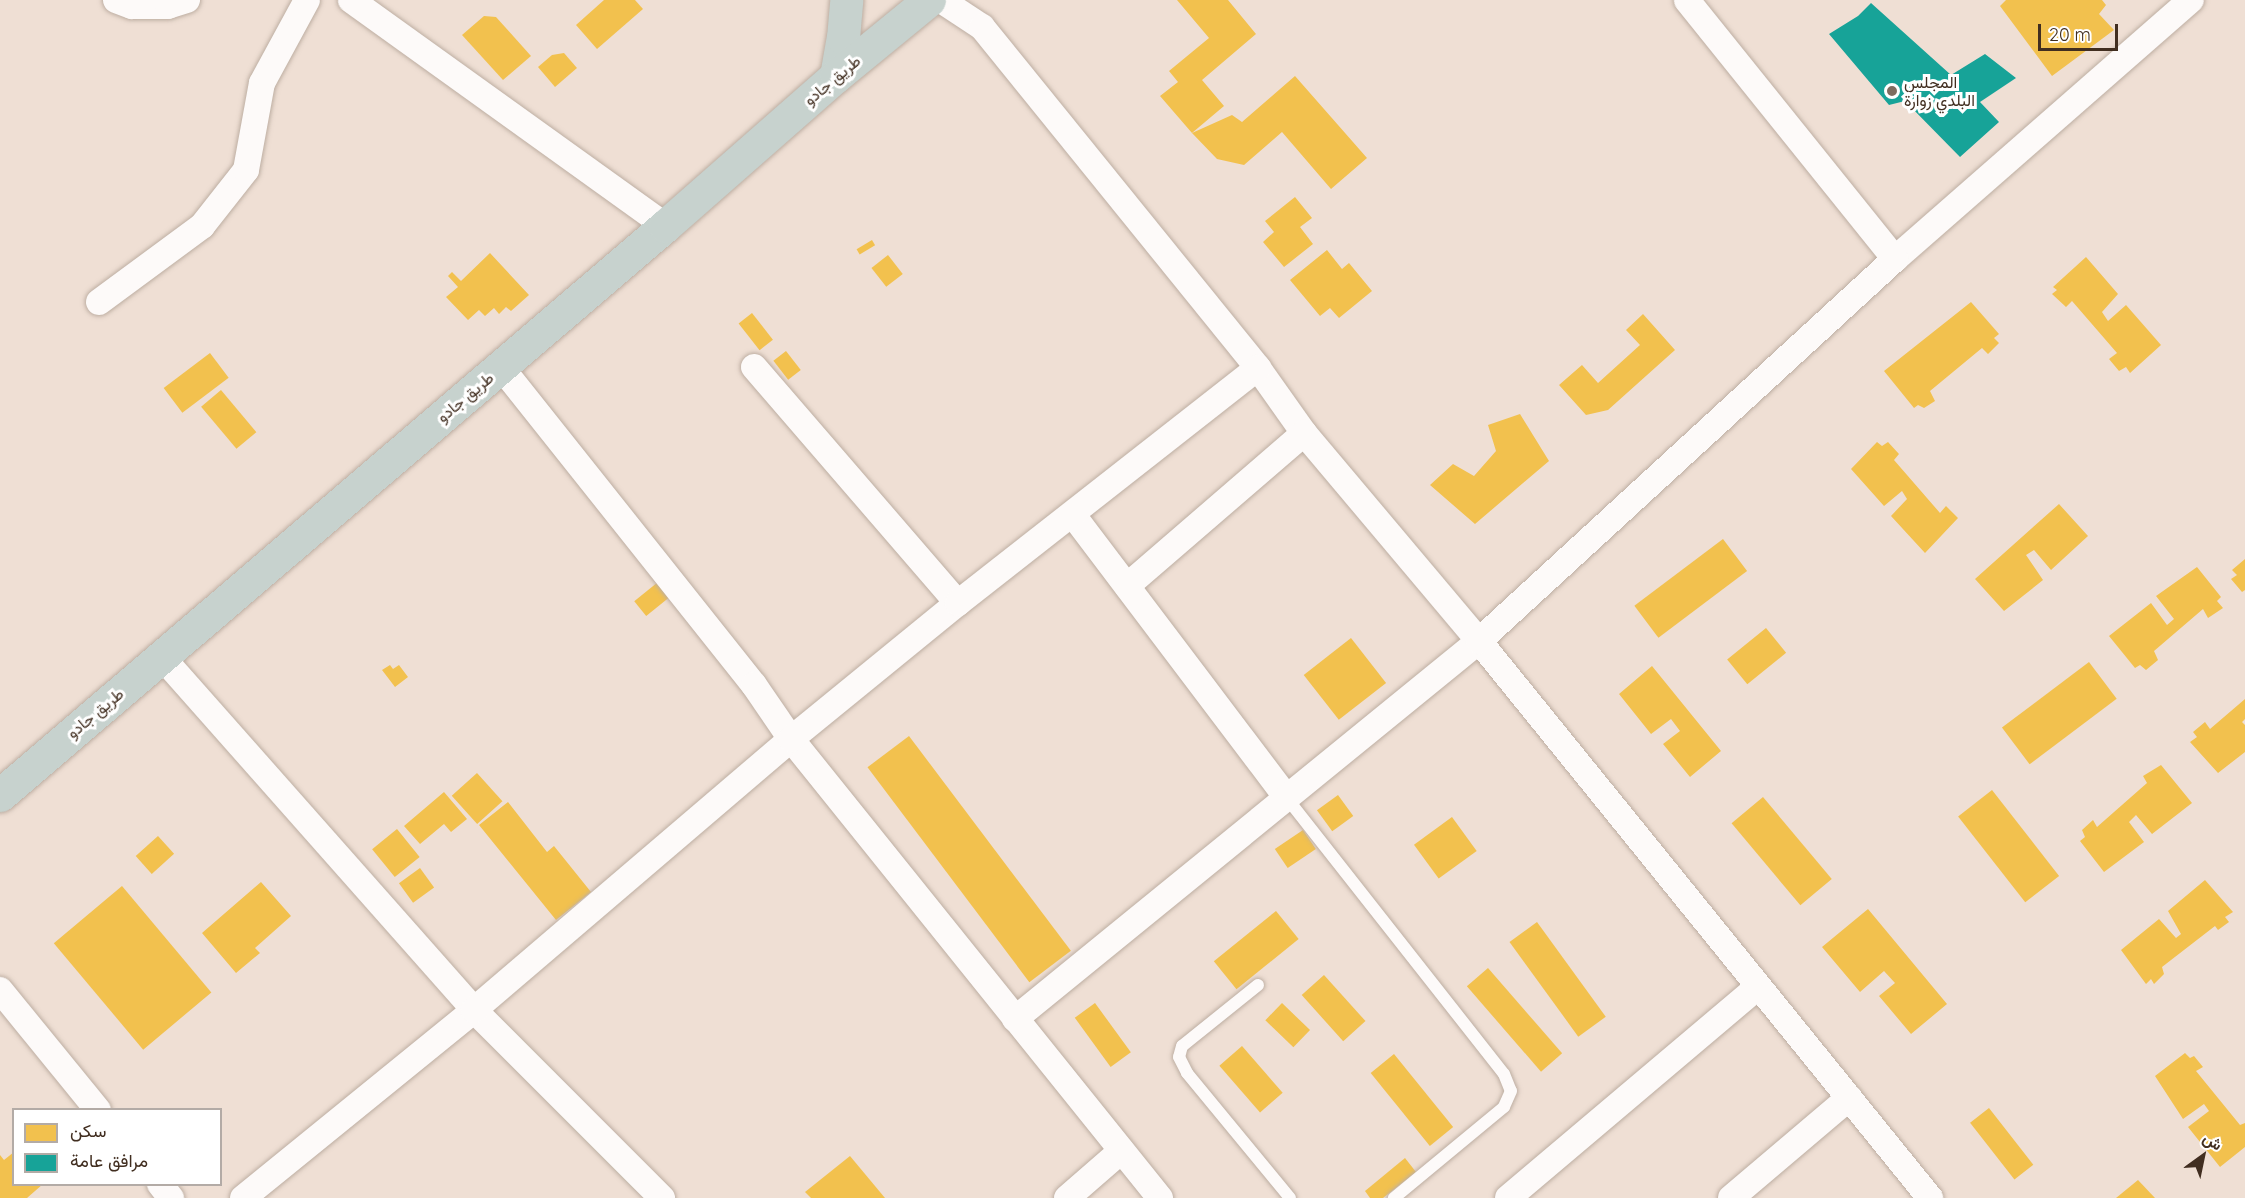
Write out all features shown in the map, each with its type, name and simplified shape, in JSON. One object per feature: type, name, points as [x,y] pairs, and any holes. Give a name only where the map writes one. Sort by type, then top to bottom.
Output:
[{"type":"highway","points":[[836,75],[843,38],[846,0]]},
{"type":"highway","name":"طريق جادو","points":[[0,795],[665,226],[836,75],[929,0]]},
{"type":"street","points":[[116,0],[132,6],[168,6],[188,0]]},
{"type":"street","points":[[99,302],[202,226],[246,170],[262,83],[307,0]]},
{"type":"street","points":[[351,0],[665,226]]},
{"type":"street","points":[[941,0],[982,27],[1258,368],[1304,433],[1479,641],[1930,1198]]},
{"type":"street","points":[[976,0],[982,27]]},
{"type":"street","points":[[1687,0],[1895,260]]},
{"type":"street","points":[[1015,1019],[1479,641],[1895,260],[2191,0]]},
{"type":"street","points":[[501,367],[754,685],[791,739],[1160,1198]]},
{"type":"street","points":[[754,367],[958,603]]},
{"type":"street","points":[[243,1198],[474,1010],[791,739],[958,603],[1258,368]]},
{"type":"street","points":[[1127,586],[1304,433]]},
{"type":"street","points":[[1073,515],[1286,797]]},
{"type":"street","points":[[162,657],[474,1010],[662,1198]]},
{"type":"street","points":[[1508,1198],[1758,987]]},
{"type":"street","points":[[0,990],[96,1108]]},
{"type":"street","points":[[1731,1198],[1849,1098]]},
{"type":"street","points":[[1067,1198],[1121,1151]]},
{"type":"street","points":[[161,1186],[171,1198]]},
{"type":"lane","points":[[1286,797],[1504,1074],[1511,1091],[1504,1107],[1394,1198]]},
{"type":"lane","points":[[1258,985],[1182,1046],[1179,1057],[1187,1072],[1290,1198]]},
{"type":"building: سكن","points":[[604,0],[635,0],[643,9],[597,49],[576,25]]},
{"type":"building: سكن","points":[[1177,0],[1228,0],[1256,34],[1202,80],[1224,106],[1192,133],[1160,96],[1178,82],[1169,71],[1209,38]]},
{"type":"building: سكن","points":[[2006,0],[2102,0],[2106,5],[2099,14],[2114,30],[2052,76],[2000,6]]},
{"type":"building: سكن","points":[[484,16],[496,17],[531,56],[503,80],[462,35]]},
{"type":"building: سكن","points":[[564,53],[577,68],[555,87],[538,67],[552,55]]},
{"type":"building: سكن","points":[[1295,76],[1367,158],[1331,189],[1282,132],[1244,165],[1217,159],[1192,133],[1232,115],[1242,122]]},
{"type":"building: سكن","points":[[1295,197],[1312,218],[1300,227],[1313,244],[1284,267],[1263,242],[1274,232],[1265,221]]},
{"type":"building: سكن","points":[[872,240],[875,245],[860,254],[857,249]]},
{"type":"building: سكن","points":[[1327,250],[1342,269],[1349,263],[1372,291],[1339,318],[1330,308],[1320,316],[1290,280]]},
{"type":"building: سكن","points":[[490,253],[529,295],[511,311],[506,307],[499,314],[494,308],[485,316],[479,310],[468,320],[446,297],[458,287],[448,276],[452,272],[461,281]]},
{"type":"building: سكن","points":[[888,255],[903,274],[886,287],[871,268]]},
{"type":"building: سكن","points":[[2086,257],[2118,294],[2102,312],[2108,321],[2126,305],[2161,345],[2130,373],[2126,367],[2119,371],[2109,359],[2117,353],[2072,301],[2066,307],[2052,294],[2057,290],[2053,287]]},
{"type":"building: سكن","points":[[1971,302],[1999,334],[1994,338],[1999,343],[1988,354],[1982,348],[1930,391],[1935,401],[1924,408],[1918,405],[1914,408],[1884,371]]},
{"type":"building: سكن","points":[[752,313],[773,340],[760,350],[739,323]]},
{"type":"building: سكن","points":[[1643,314],[1675,350],[1608,410],[1586,415],[1559,385],[1582,365],[1598,383],[1640,345],[1626,330]]},
{"type":"building: سكن","points":[[786,351],[801,370],[788,380],[773,361]]},
{"type":"building: سكن","points":[[210,353],[229,378],[182,413],[164,388]]},
{"type":"building: سكن","points":[[221,390],[256,432],[236,449],[201,407]]},
{"type":"building: سكن","points":[[1520,414],[1549,461],[1475,524],[1430,485],[1453,464],[1474,476],[1496,451],[1488,425]]},
{"type":"building: سكن","points":[[1877,442],[1882,446],[1888,442],[1899,454],[1894,460],[1940,513],[1946,506],[1958,518],[1925,553],[1891,516],[1907,499],[1902,491],[1884,506],[1851,469]]},
{"type":"building: سكن","points":[[2059,504],[2088,536],[2051,570],[2034,550],[2026,555],[2043,580],[2004,611],[1975,579]]},
{"type":"building: سكن","points":[[1723,539],[1747,571],[1658,638],[1634,606]]},
{"type":"building: سكن","points":[[2245,559],[2245,590],[2242,592],[2231,579],[2237,575],[2232,570]]},
{"type":"building: سكن","points":[[2197,567],[2221,597],[2217,601],[2223,608],[2208,618],[2203,609],[2154,651],[2158,660],[2146,670],[2140,665],[2135,668],[2109,636],[2151,603],[2167,625],[2174,619],[2156,596]]},
{"type":"building: سكن","points":[[663,578],[675,593],[646,616],[634,601]]},
{"type":"building: سكن","points":[[1766,628],[1786,653],[1747,684],[1727,659]]},
{"type":"building: سكن","points":[[1351,638],[1386,683],[1339,720],[1304,675]]},
{"type":"building: سكن","points":[[2089,662],[2117,699],[2030,764],[2002,728]]},
{"type":"building: سكن","points":[[390,665],[393,669],[399,665],[408,677],[395,687],[382,670]]},
{"type":"building: سكن","points":[[1652,666],[1721,751],[1690,777],[1663,744],[1680,731],[1671,719],[1651,734],[1619,694]]},
{"type":"building: سكن","points":[[2245,699],[2245,719],[2242,722],[2245,725],[2245,752],[2218,773],[2190,742],[2197,737],[2193,732],[2205,722],[2210,729]]},
{"type":"building: سكن","points":[[909,736],[1071,951],[1029,982],[867,767]]},
{"type":"building: سكن","points":[[2161,765],[2192,803],[2152,834],[2136,815],[2129,822],[2144,842],[2104,872],[2080,841],[2085,837],[2082,830],[2093,820],[2097,827],[2147,783],[2143,776]]},
{"type":"building: سكن","points":[[477,773],[502,801],[477,824],[452,796]]},
{"type":"building: سكن","points":[[1992,790],[2059,876],[2025,902],[1958,816]]},
{"type":"building: سكن","points":[[444,792],[467,819],[451,832],[444,824],[420,844],[404,826]]},
{"type":"building: سكن","points":[[1338,795],[1353,816],[1332,831],[1317,810]]},
{"type":"building: سكن","points":[[1763,797],[1832,879],[1800,905],[1732,823]]},
{"type":"building: سكن","points":[[508,802],[547,852],[554,846],[591,892],[556,920],[479,825]]},
{"type":"building: سكن","points":[[1452,817],[1477,851],[1439,879],[1414,845]]},
{"type":"building: سكن","points":[[397,829],[420,857],[395,877],[372,849]]},
{"type":"building: سكن","points":[[1303,830],[1316,849],[1288,868],[1275,849]]},
{"type":"building: سكن","points":[[158,836],[174,854],[152,874],[136,856]]},
{"type":"building: سكن","points":[[420,868],[434,887],[413,903],[399,883]]},
{"type":"building: سكن","points":[[2205,880],[2233,912],[2225,917],[2229,922],[2218,930],[2215,926],[2162,967],[2164,974],[2154,984],[2151,979],[2146,984],[2121,950],[2159,919],[2176,938],[2181,934],[2168,911]]},
{"type":"building: سكن","points":[[261,882],[291,916],[255,948],[260,953],[236,973],[202,933]]},
{"type":"building: سكن","points":[[122,886],[211,992],[143,1050],[54,943]]},
{"type":"building: سكن","points":[[1868,909],[1947,1004],[1911,1034],[1879,996],[1895,983],[1884,971],[1860,992],[1822,947]]},
{"type":"building: سكن","points":[[1276,911],[1299,939],[1236,989],[1214,961]]},
{"type":"building: سكن","points":[[1537,922],[1606,1017],[1578,1037],[1509,942]]},
{"type":"building: سكن","points":[[1488,968],[1562,1053],[1541,1072],[1467,986]]},
{"type":"building: سكن","points":[[1324,975],[1365,1021],[1343,1041],[1302,995]]},
{"type":"building: سكن","points":[[1095,1003],[1131,1052],[1111,1067],[1075,1018]]},
{"type":"building: سكن","points":[[1282,1003],[1310,1030],[1293,1047],[1265,1020]]},
{"type":"building: سكن","points":[[1242,1046],[1283,1093],[1260,1112],[1219,1066]]},
{"type":"building: سكن","points":[[2185,1053],[2190,1058],[2194,1056],[2203,1067],[2196,1071],[2240,1125],[2245,1123],[2245,1147],[2220,1167],[2188,1127],[2209,1111],[2204,1104],[2183,1119],[2155,1076]]},
{"type":"building: سكن","points":[[1394,1054],[1453,1127],[1430,1146],[1371,1073]]},
{"type":"building: سكن","points":[[1989,1108],[2033,1165],[2014,1180],[1970,1123]]},
{"type":"building: سكن","points":[[12,1154],[12,1186],[41,1186],[27,1198],[0,1198],[0,1155],[4,1160]]},
{"type":"building: سكن","points":[[850,1156],[885,1198],[811,1198],[805,1192]]},
{"type":"building: سكن","points":[[1405,1158],[1416,1172],[1383,1198],[1370,1198],[1365,1191]]},
{"type":"building: سكن","points":[[2138,1180],[2155,1198],[2116,1198]]},
{"type":"building: مرافق عامة","points":[[1871,3],[1951,75],[1985,54],[2016,78],[1980,102],[1999,122],[1960,157],[1905,101],[1889,105],[1829,34],[1858,16]]},
{"type":"place","name":"المجلس البلدي زوارة","points":[[1892,91]]}]
